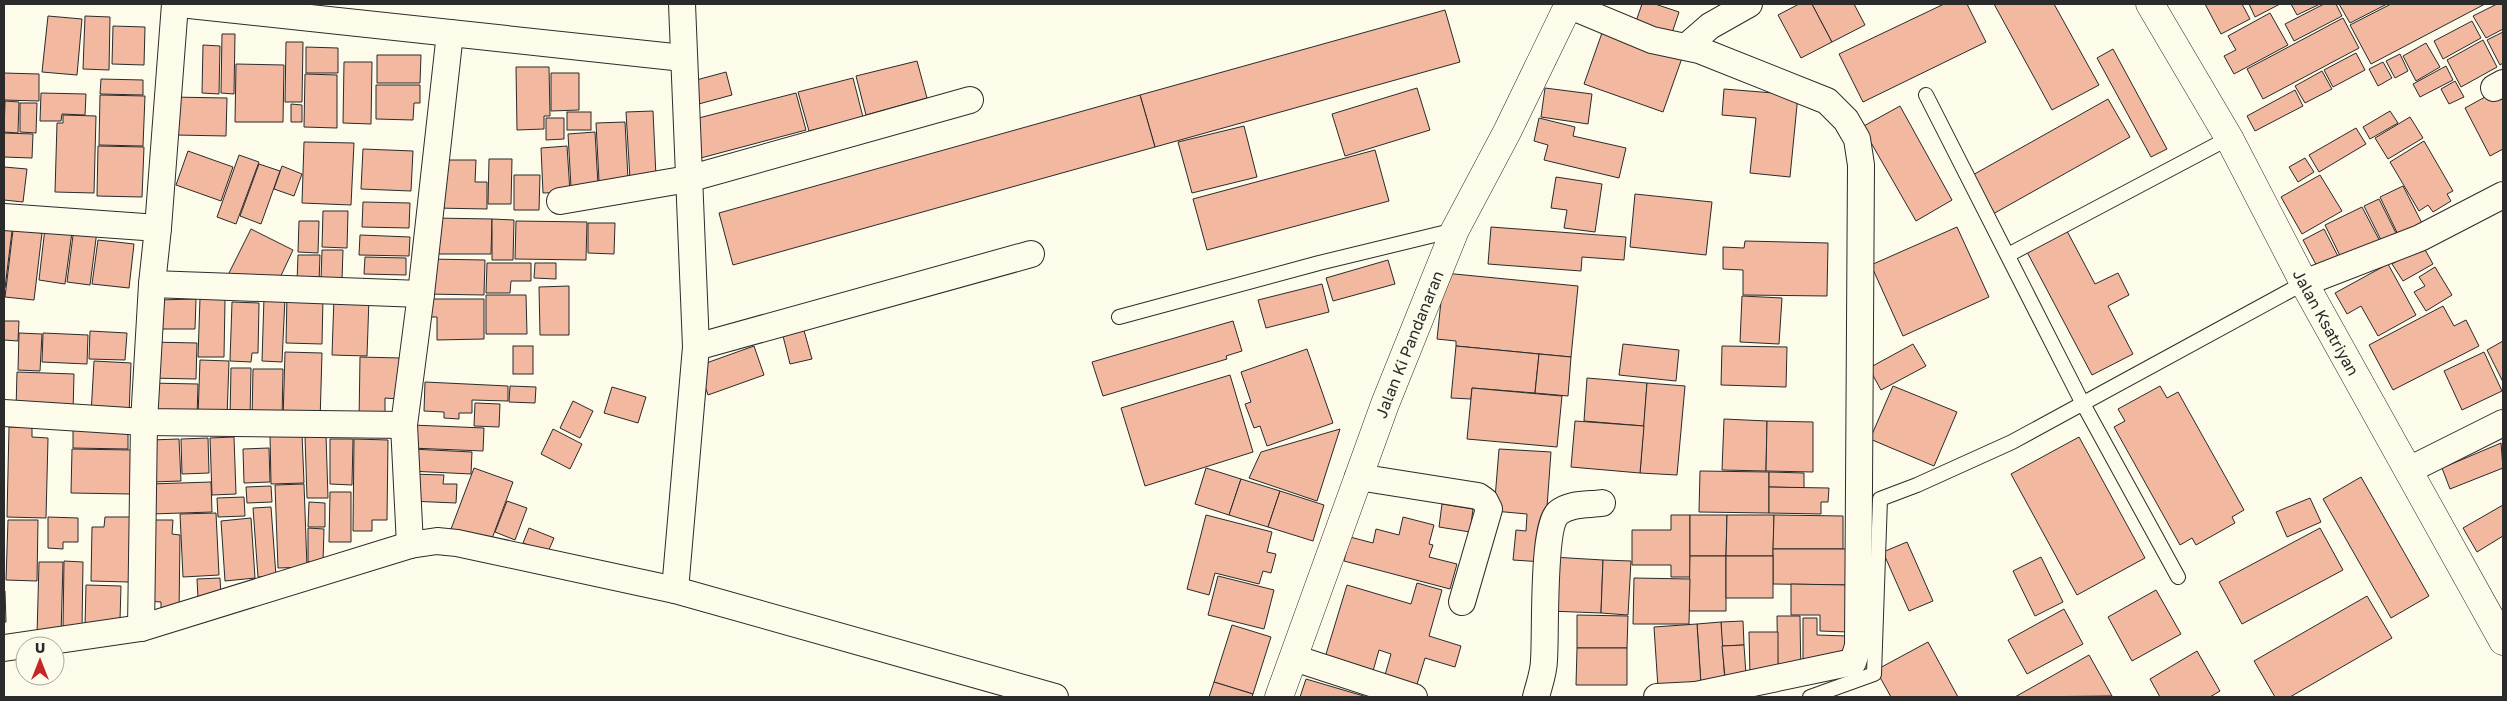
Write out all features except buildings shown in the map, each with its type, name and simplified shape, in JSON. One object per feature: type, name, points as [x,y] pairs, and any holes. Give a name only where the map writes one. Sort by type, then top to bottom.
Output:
[{"type":"main road","name":"Jalan Ki Pandanaran","points":[[1278,697],[1294,658],[1385,404],[1455,230],[1507,132],[1569,4]]},
{"type":"main road","name":"Jalan Ksatriyan","points":[[2150,4],[2229,138],[2304,283],[2503,641]]},
{"type":"street","points":[[141,628],[144,422],[152,284],[175,4]]},
{"type":"street","points":[[180,4],[683,58]]},
{"type":"street","points":[[675,590],[696,348],[682,4]]},
{"type":"street","points":[[1569,4],[1652,40],[1668,45],[1687,46],[1827,101],[1846,120],[1856,138],[1861,164],[1858,646],[1853,662],[1696,696],[1657,697]]},
{"type":"street","points":[[1687,46],[1710,26],[1749,4]]},
{"type":"street","points":[[410,545],[404,426],[421,294],[450,33]]},
{"type":"street","points":[[560,201],[688,179],[970,100]]},
{"type":"street","points":[[2304,283],[2420,238],[2503,195]]},
{"type":"street","points":[[4,217],[158,228]]},
{"type":"street","points":[[696,348],[1031,254]]},
{"type":"street","points":[[152,284],[421,294]]},
{"type":"street","points":[[4,413],[144,422],[404,426]]},
{"type":"street","points":[[2409,470],[2503,423]]},
{"type":"street","points":[[1358,478],[1478,496],[1485,500],[1489,509],[1462,602]]},
{"type":"street","points":[[1536,697],[1544,662],[1547,568],[1552,526],[1557,514],[1567,506],[1602,504]]},
{"type":"street","points":[[4,648],[141,628],[410,545],[437,541],[457,543],[675,590],[1055,697]]},
{"type":"street","points":[[1294,658],[1414,697]]},
{"type":"lane","points":[[1926,95],[2082,402],[2178,576]]},
{"type":"lane","points":[[2008,255],[2229,138]]},
{"type":"lane","points":[[1119,317],[1319,263],[1455,230]]},
{"type":"lane","points":[[1810,697],[1874,674],[1880,498],[1917,485],[2012,442],[2082,402],[2304,283]]}]
